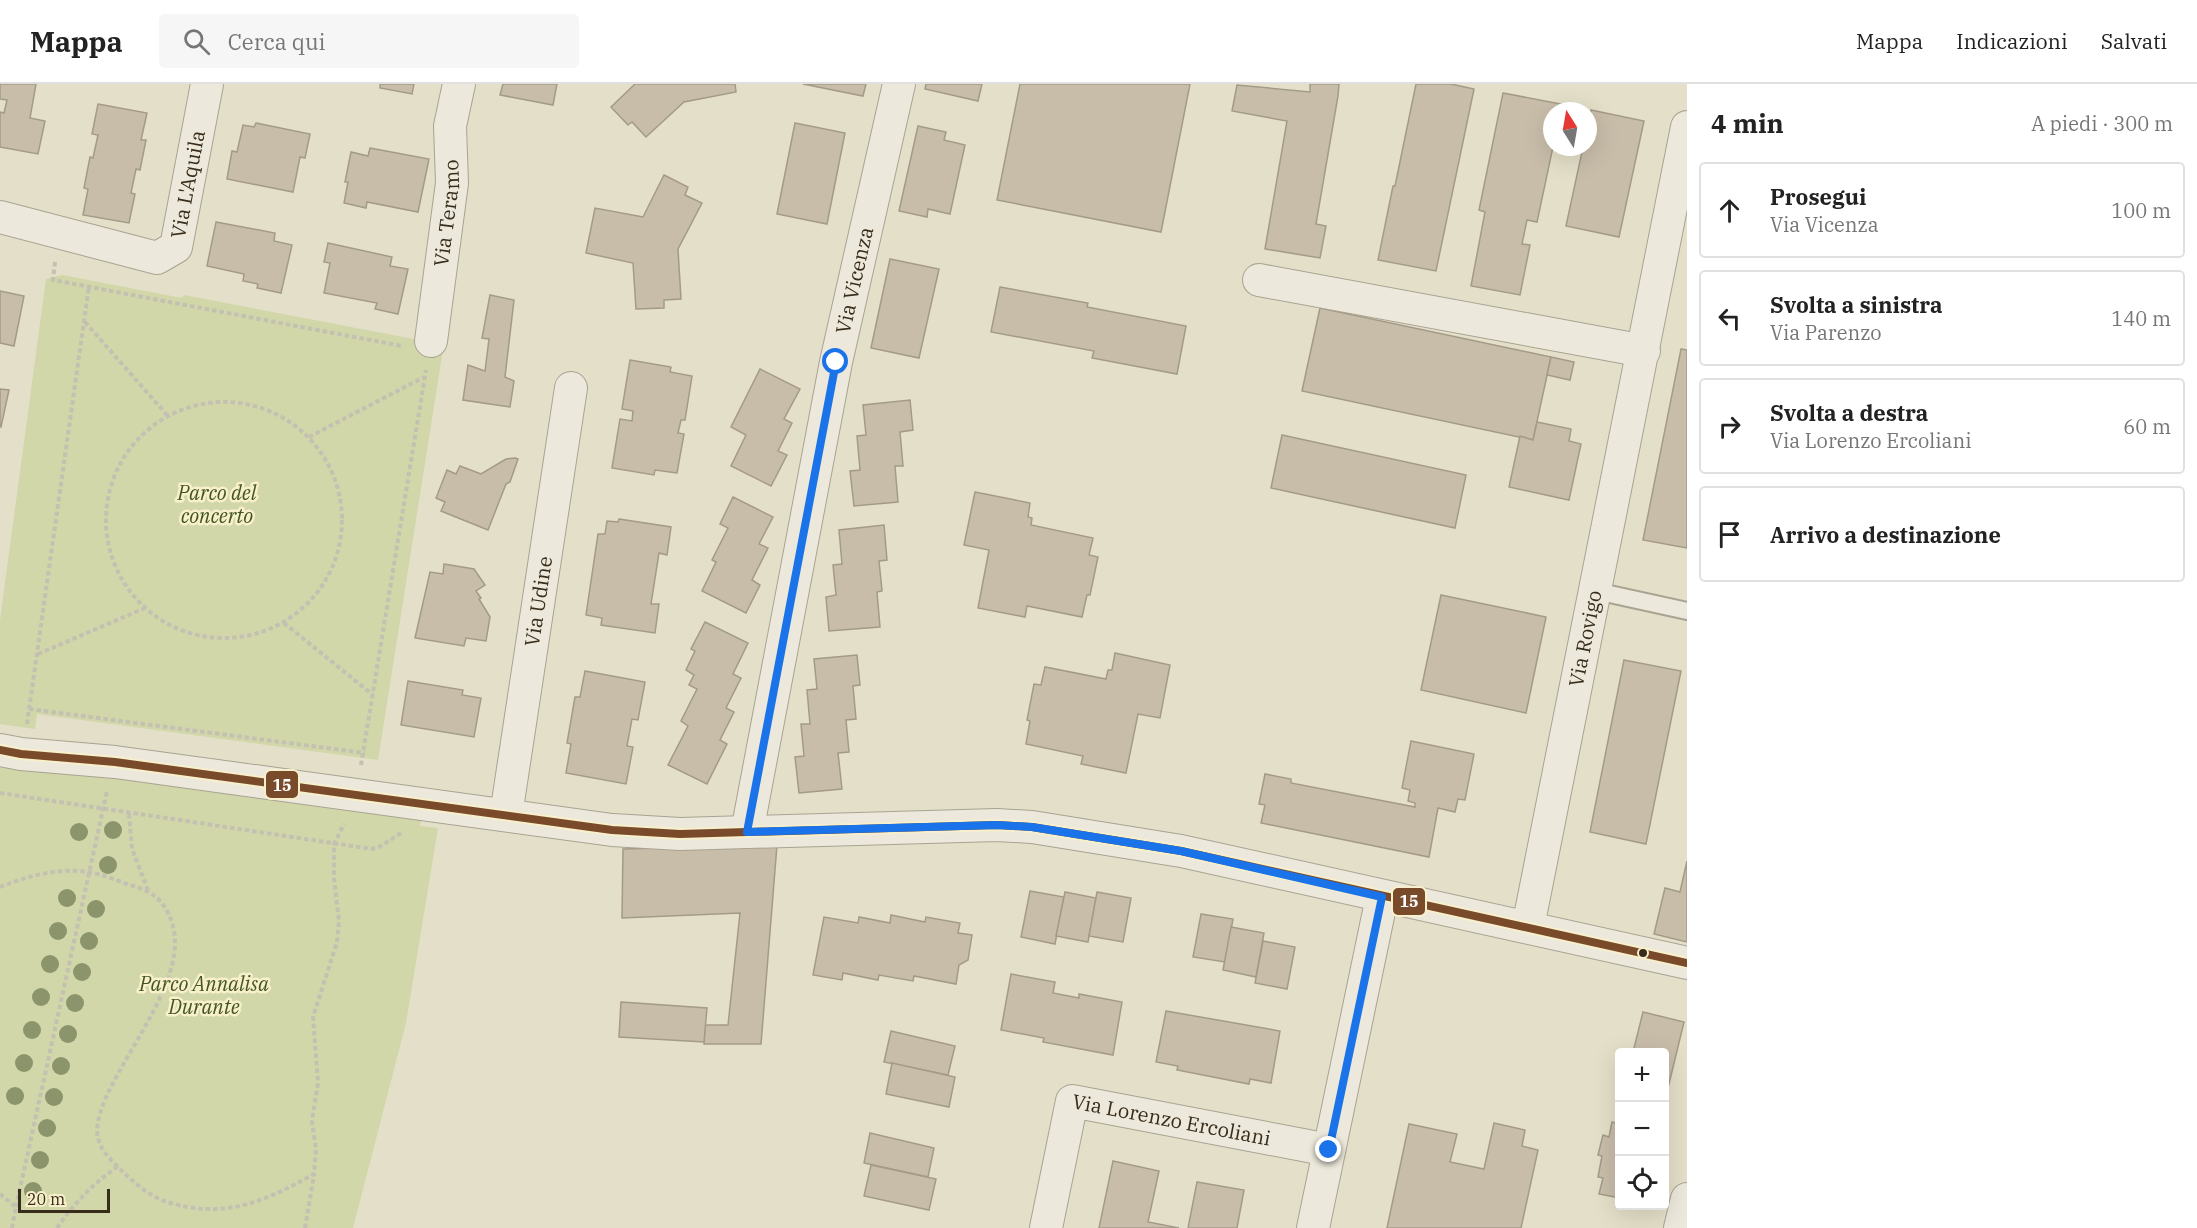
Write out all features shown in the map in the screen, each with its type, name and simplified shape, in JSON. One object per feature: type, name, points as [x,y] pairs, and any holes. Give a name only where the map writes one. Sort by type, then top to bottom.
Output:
[{"type":"street","name":"Via L'Aquila","points":[[0,217],[157,258],[176,247],[207,84]]},
{"type":"street","name":"Via Teramo","points":[[430,346],[452,183],[450,126],[459,84]]},
{"type":"street","name":"Via Vicenza","points":[[747,832],[836,362],[899,84]]},
{"type":"street","name":"Via Rovigo","points":[[1528,927],[1687,127]]},
{"type":"street","points":[[1259,280],[1644,351]]},
{"type":"street","name":"Via Udine","points":[[506,815],[571,388]]},
{"type":"street","points":[[11,752],[116,762],[612,830],[680,834],[997,825],[1032,827],[1181,851],[1687,963]]},
{"type":"street","points":[[1313,1228],[1382,897]]},
{"type":"street","name":"Via Lorenzo Ercoliani","points":[[1046,1228],[1072,1101],[1329,1150]]},
{"type":"street","points":[[1680,1228],[1687,1199]]},
{"type":"lane","points":[[1596,591],[1687,611]]},
{"type":"path","points":[[58,234],[53,280],[430,346],[364,753],[353,795]]},
{"type":"path","points":[[11,752],[29,709],[89,286]]},
{"type":"path","points":[[84,321],[167,416]]},
{"type":"path","points":[[309,437],[425,377]]},
{"type":"path","points":[[227,402],[257,406],[285,418],[309,437],[327,461],[339,490],[343,520],[339,551],[327,579],[308,603],[284,623],[247,636],[227,638],[197,636],[169,625],[145,608],[123,584],[110,554],[105,523],[109,490],[121,460],[134,443],[167,416],[196,405],[227,402]]},
{"type":"path","points":[[37,654],[145,608]]},
{"type":"path","points":[[284,623],[373,696]]},
{"type":"path","points":[[29,709],[364,753]]},
{"type":"path","points":[[12,1228],[103,810],[116,762]]},
{"type":"path","points":[[0,793],[372,849],[381,846],[436,807]]},
{"type":"path","points":[[129,813],[132,849],[148,890],[167,908],[176,934],[174,961],[165,987],[102,1106],[98,1130],[100,1144],[139,1186],[161,1200],[197,1210],[240,1207],[278,1194],[314,1174]]},
{"type":"path","points":[[304,1228],[316,1149],[312,1121],[318,1083],[313,1017],[337,942],[339,921],[334,879],[334,844]]},
{"type":"path","points":[[0,887],[29,876],[59,872],[91,872],[148,890]]},
{"type":"path","points":[[57,1228],[70,1209],[92,1185],[118,1166]]},
{"type":"path","points":[[0,1194],[16,1207]]},
{"type":"green space","name":"Parco del concerto","points":[[62,275],[444,343],[378,760],[37,714],[35,729],[0,724],[0,620],[46,279]]},
{"type":"green space","name":"Parco Annalisa Durante","points":[[0,761],[421,820],[420,826],[438,828],[406,1023],[353,1228],[0,1228]]},
{"type":"building","points":[[0,84],[36,84],[30,118],[45,121],[38,154],[0,147],[0,112],[4,113],[7,100],[0,99]]},
{"type":"building","points":[[380,84],[414,84],[412,94],[380,88]]},
{"type":"building","points":[[503,84],[557,84],[553,105],[500,95]]},
{"type":"building","points":[[635,84],[735,84],[736,92],[684,102],[646,137],[632,122],[628,125],[611,107]]},
{"type":"building","points":[[803,84],[866,84],[863,96]]},
{"type":"building","points":[[926,84],[982,84],[978,101],[925,89]]},
{"type":"building","points":[[1020,84],[1190,84],[1161,232],[997,200]]},
{"type":"building","points":[[1310,84],[1339,84],[1316,224],[1326,226],[1320,258],[1265,249],[1287,121],[1232,111],[1237,85],[1310,92]]},
{"type":"building","points":[[1416,84],[1451,84],[1474,89],[1436,271],[1378,260]]},
{"type":"building","points":[[1503,93],[1550,102],[1543,102],[1543,156],[1551,156],[1537,222],[1527,220],[1522,244],[1530,245],[1520,295],[1471,286],[1485,212],[1479,210]]},
{"type":"building","points":[[98,104],[147,113],[141,140],[146,140],[140,170],[136,169],[131,193],[135,194],[129,223],[83,215],[88,189],[84,188],[90,157],[93,158],[98,135],[92,134]]},
{"type":"building","points":[[1597,111],[1644,121],[1619,237],[1566,226],[1581,156],[1597,156]]},
{"type":"building","points":[[256,123],[310,134],[305,158],[300,157],[293,192],[227,179],[232,151],[237,152],[243,125],[254,127]]},
{"type":"building","points":[[795,123],[845,133],[827,224],[777,214]]},
{"type":"building","points":[[918,126],[946,132],[944,140],[965,145],[950,214],[928,209],[927,217],[899,211]]},
{"type":"building","points":[[370,148],[429,159],[418,212],[367,202],[366,208],[344,203],[348,182],[345,182],[351,152],[368,156]]},
{"type":"building","points":[[664,175],[688,187],[685,195],[702,203],[678,249],[681,299],[664,300],[664,308],[636,309],[633,263],[586,253],[595,208],[643,217]]},
{"type":"building","points":[[216,222],[275,233],[274,241],[292,245],[281,293],[257,288],[258,284],[243,281],[244,274],[207,266]]},
{"type":"building","points":[[328,243],[392,257],[390,266],[408,269],[398,314],[375,309],[377,303],[324,293],[330,263],[324,262]]},
{"type":"building","points":[[890,259],[939,269],[919,358],[871,348]]},
{"type":"building","points":[[1000,287],[1088,303],[1087,307],[1186,326],[1177,374],[1092,358],[1094,351],[991,332]]},
{"type":"building","points":[[0,291],[24,296],[14,346],[0,343]]},
{"type":"building","points":[[490,295],[514,300],[505,377],[514,381],[510,407],[463,400],[468,365],[485,371],[489,339],[482,338]]},
{"type":"building","points":[[1320,308],[1551,357],[1533,440],[1302,391]]},
{"type":"building","points":[[1681,349],[1687,350],[1687,548],[1643,540]]},
{"type":"building","points":[[1551,357],[1574,362],[1570,380],[1547,375]]},
{"type":"building","points":[[630,360],[671,367],[670,372],[692,376],[685,420],[681,420],[678,433],[684,434],[677,473],[655,470],[654,475],[612,468],[620,419],[632,421],[633,411],[622,409]]},
{"type":"building","points":[[760,369],[800,389],[784,419],[792,423],[778,451],[787,455],[771,486],[731,466],[746,435],[731,427]]},
{"type":"building","points":[[0,389],[9,390],[1,427],[0,426]]},
{"type":"building","points":[[910,400],[913,430],[900,432],[903,466],[895,466],[898,502],[854,506],[850,471],[860,470],[857,436],[866,435],[863,405]]},
{"type":"building","points":[[1537,422],[1571,429],[1569,441],[1581,444],[1569,500],[1509,487],[1520,436],[1533,440]]},
{"type":"building","points":[[1282,435],[1466,475],[1455,528],[1271,488]]},
{"type":"building","points":[[506,459],[518,459],[510,482],[506,484],[488,530],[441,511],[445,502],[436,498],[447,470],[456,474],[460,466],[481,474]]},
{"type":"building","points":[[975,492],[1030,503],[1028,517],[1032,518],[1031,525],[1093,538],[1089,555],[1098,557],[1090,595],[1087,595],[1082,617],[1027,606],[1025,617],[978,608],[989,550],[964,545]]},
{"type":"building","points":[[733,497],[773,517],[759,544],[768,548],[752,580],[760,585],[746,613],[702,591],[716,562],[712,560],[728,528],[720,524]]},
{"type":"building","points":[[619,519],[671,527],[667,555],[659,553],[651,604],[659,604],[655,633],[601,625],[602,618],[586,615],[598,534],[605,534],[607,521],[618,522]]},
{"type":"building","points":[[884,525],[887,560],[879,561],[882,591],[877,592],[880,627],[829,631],[826,597],[836,595],[833,565],[842,564],[839,530]]},
{"type":"building","points":[[444,564],[474,569],[485,585],[476,591],[490,617],[486,641],[466,638],[464,646],[415,638],[430,572],[443,574]]},
{"type":"building","points":[[1441,595],[1546,617],[1526,713],[1421,690]]},
{"type":"building","points":[[705,622],[748,643],[733,674],[741,678],[726,708],[734,712],[720,740],[727,744],[707,784],[668,765],[688,726],[681,721],[697,689],[689,685],[694,675],[686,670],[695,651],[691,649]]},
{"type":"building","points":[[1115,653],[1170,665],[1160,718],[1138,714],[1126,773],[1081,764],[1083,756],[1026,744],[1030,721],[1027,720],[1034,684],[1041,685],[1045,667],[1106,679],[1108,670],[1112,670]]},
{"type":"building","points":[[857,655],[860,685],[853,686],[856,719],[846,720],[849,752],[838,753],[842,789],[799,793],[795,757],[804,756],[801,724],[810,724],[807,690],[817,689],[814,659]]},
{"type":"building","points":[[1624,660],[1681,671],[1646,844],[1590,832]]},
{"type":"building","points":[[585,671],[645,682],[638,720],[632,719],[627,746],[633,747],[626,784],[566,773],[571,744],[567,743],[575,697],[580,697]]},
{"type":"building","points":[[408,681],[463,690],[462,695],[481,698],[474,737],[401,725]]},
{"type":"building","points":[[1411,741],[1474,754],[1465,800],[1458,799],[1455,812],[1438,808],[1429,857],[1261,823],[1265,805],[1259,804],[1265,774],[1291,779],[1291,783],[1415,807],[1415,803],[1408,801],[1410,790],[1402,788]]},
{"type":"building","points":[[777,845],[761,1044],[704,1044],[705,1025],[728,1025],[740,913],[622,918],[623,849]]},
{"type":"building","points":[[1687,861],[1687,942],[1654,934],[1665,888],[1680,892]]},
{"type":"building","points":[[1030,891],[1064,897],[1055,944],[1021,937]]},
{"type":"building","points":[[1065,892],[1096,898],[1088,942],[1056,936]]},
{"type":"building","points":[[1097,892],[1131,898],[1123,942],[1089,936]]},
{"type":"building","points":[[1201,914],[1233,919],[1225,962],[1193,957]]},
{"type":"building","points":[[891,915],[925,922],[926,917],[960,923],[958,933],[972,935],[968,960],[959,965],[956,984],[914,976],[913,981],[879,975],[878,980],[843,973],[842,980],[813,975],[824,917],[858,923],[859,917],[890,923]]},
{"type":"building","points":[[1231,927],[1264,933],[1256,977],[1223,970]]},
{"type":"building","points":[[1263,941],[1295,947],[1287,989],[1255,983]]},
{"type":"building","points":[[1011,974],[1055,982],[1053,993],[1079,998],[1079,994],[1122,1002],[1113,1055],[1043,1042],[1044,1038],[1001,1030]]},
{"type":"building","points":[[621,1002],[707,1008],[704,1042],[619,1037]]},
{"type":"building","points":[[1166,1011],[1280,1031],[1271,1083],[1250,1079],[1249,1084],[1177,1070],[1178,1066],[1156,1062]]},
{"type":"building","points":[[1643,1012],[1684,1022],[1669,1084],[1669,1048],[1634,1048]]},
{"type":"building","points":[[891,1031],[955,1046],[948,1075],[884,1062]]},
{"type":"building","points":[[892,1063],[955,1077],[949,1107],[886,1094]]},
{"type":"building","points":[[1612,1122],[1615,1123],[1615,1197],[1599,1194],[1603,1178],[1598,1177],[1602,1156],[1598,1155],[1603,1135],[1609,1137]]},
{"type":"building","points":[[1494,1123],[1525,1130],[1522,1146],[1538,1150],[1521,1228],[1387,1228],[1409,1124],[1457,1134],[1450,1162],[1484,1169]]},
{"type":"building","points":[[870,1133],[934,1148],[928,1177],[864,1163]]},
{"type":"building","points":[[1113,1161],[1159,1171],[1148,1222],[1179,1228],[1099,1228]]},
{"type":"building","points":[[871,1165],[936,1179],[929,1210],[864,1196]]},
{"type":"building","points":[[1197,1182],[1244,1190],[1237,1228],[1188,1228]]},
{"type":"transit line","name":"15","points":[[0,750],[115,762],[612,830],[680,834],[997,825],[1032,827],[1181,851],[1687,963]]},
{"type":"route","points":[[836,362],[747,832],[997,825],[1032,827],[1181,851],[1382,897],[1329,1150]]}]
